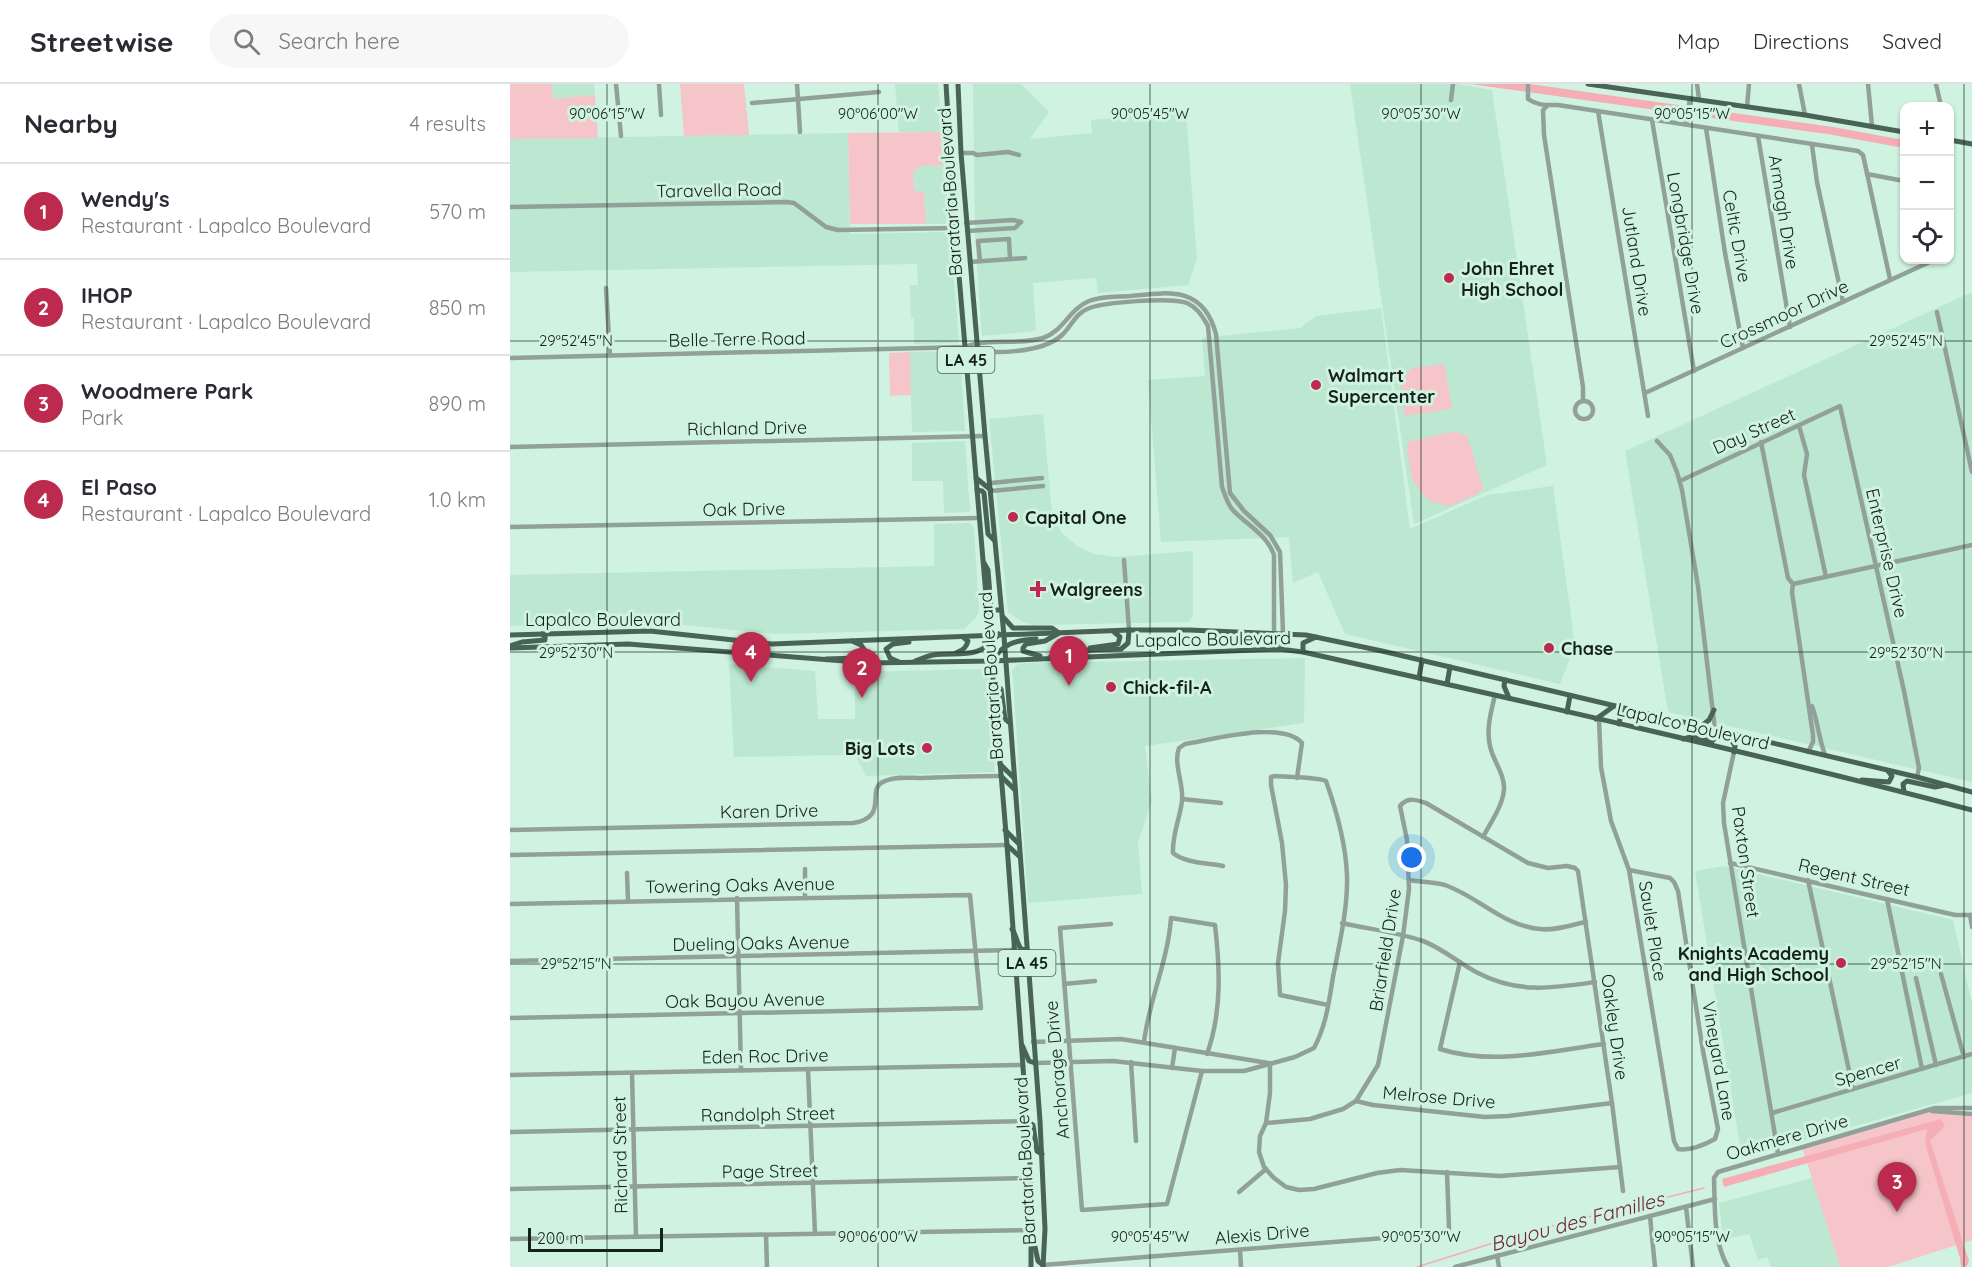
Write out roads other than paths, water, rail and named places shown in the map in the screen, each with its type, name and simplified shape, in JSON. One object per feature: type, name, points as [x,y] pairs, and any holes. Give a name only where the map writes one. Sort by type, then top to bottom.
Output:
[{"type":"main road","name":"Barataria Boulevard","points":[[945,84],[1007,845],[1027,1121],[1032,1232],[1031,1267]]},
{"type":"main road","name":"Barataria Boulevard","points":[[958,84],[966,223],[1003,627],[1001,636],[1004,646],[1042,1154],[1045,1229],[1043,1266]]},
{"type":"main road","points":[[1587,84],[1628,87],[1690,100],[1699,99],[1900,131]]},
{"type":"main road","points":[[1954,141],[1972,144]]},
{"type":"main road","points":[[954,216],[967,231]]},
{"type":"main road","points":[[955,228],[968,242]]},
{"type":"main road","points":[[976,478],[991,491]]},
{"type":"main road","points":[[977,490],[982,490],[984,493],[988,534],[994,540]]},
{"type":"main road","points":[[983,561],[988,570],[991,608],[1001,613],[1006,623],[1013,628],[1052,628],[1059,633],[1041,643],[1026,644],[1023,651],[1027,654],[1046,658],[1065,651],[1121,649],[1128,643],[1129,630]]},
{"type":"main road","name":"Lapalco Boulevard","points":[[510,635],[666,632],[772,644],[1129,630],[1283,633],[1317,637],[1422,660],[1972,792]]},
{"type":"main road","points":[[1082,650],[1095,646],[1118,644],[1119,635],[1111,631]]},
{"type":"main road","points":[[510,647],[522,642],[545,640],[542,634]]},
{"type":"main road","points":[[910,662],[931,655],[976,652],[985,649],[1001,636]]},
{"type":"main road","points":[[952,655],[964,650],[967,646],[968,641],[961,637]]},
{"type":"main road","points":[[1303,652],[1303,643],[1317,637]]},
{"type":"main road","points":[[900,663],[887,655],[886,649],[889,646],[931,638]]},
{"type":"main road","points":[[992,662],[1004,646],[1016,640],[1050,639]]},
{"type":"main road","points":[[816,660],[838,657],[860,658],[865,651],[861,645],[849,640]]},
{"type":"main road","name":"Lapalco Boulevard","points":[[510,647],[628,644],[816,660],[900,663],[992,662],[1279,649],[1303,652],[1509,698],[1972,810]]},
{"type":"main road","points":[[1419,678],[1422,660]]},
{"type":"main road","points":[[1447,684],[1450,667]]},
{"type":"main road","points":[[1505,680],[1504,686],[1509,698]]},
{"type":"main road","points":[[993,686],[998,686],[1000,689],[1005,718],[1010,723]]},
{"type":"main road","points":[[1567,712],[1570,696]]},
{"type":"main road","points":[[1597,719],[1614,706]]},
{"type":"main road","points":[[1619,724],[1622,708]]},
{"type":"main road","points":[[1701,726],[1709,720],[1714,710]]},
{"type":"main road","points":[[1681,739],[1691,737],[1712,741],[1715,738],[1714,730]]},
{"type":"main road","points":[[1727,733],[1735,746],[1734,752]]},
{"type":"main road","points":[[1000,764],[1014,778]]},
{"type":"main road","points":[[1855,780],[1870,779],[1889,782],[1892,776],[1887,770]]},
{"type":"main road","points":[[1001,776],[1015,790]]},
{"type":"main road","points":[[1904,792],[1902,786],[1907,781],[1935,787],[1947,785]]},
{"type":"main road","points":[[1005,830],[1019,844]]},
{"type":"main road","points":[[1007,845],[1020,857]]},
{"type":"main road","points":[[1012,927],[1021,949],[1027,950]]},
{"type":"main road","points":[[1013,950],[1017,952],[1028,972]]},
{"type":"main road","points":[[1020,1041],[1029,1061],[1035,1063]]},
{"type":"main road","points":[[1027,1121],[1033,1125],[1037,1151],[1042,1154]]},
{"type":"main road","points":[[1032,1232],[1038,1261],[1043,1266]]},
{"type":"street","points":[[616,84],[621,136]]},
{"type":"street","points":[[659,84],[661,115]]},
{"type":"street","points":[[797,84],[801,132]]},
{"type":"street","points":[[1528,84],[1528,99],[1547,106],[1558,105],[1652,120],[1687,121],[1706,128],[1858,151],[1863,154],[1890,279]]},
{"type":"street","points":[[1697,84],[1699,99]]},
{"type":"street","points":[[1748,107],[1749,84]]},
{"type":"street","points":[[1799,84],[1805,115]]},
{"type":"street","points":[[1868,84],[1872,101],[1872,126]]},
{"type":"street","points":[[1936,84],[1940,102]]},
{"type":"street","points":[[1451,100],[1453,85]]},
{"type":"street","points":[[752,103],[879,92]]},
{"type":"street","points":[[1687,121],[1690,100]]},
{"type":"street","points":[[1547,106],[1542,114],[1544,135],[1583,387],[1583,400]]},
{"type":"street","name":"Jutland Drive","points":[[1598,111],[1648,416]]},
{"type":"street","name":"Longbridge Drive","points":[[1652,120],[1694,371]]},
{"type":"street","name":"Celtic Drive","points":[[1706,128],[1725,253],[1743,348]]},
{"type":"street","name":"Armagh Drive","points":[[1758,136],[1790,327]]},
{"type":"street","points":[[1812,145],[1817,182],[1843,302]]},
{"type":"street","points":[[961,153],[977,155],[1008,152],[1019,155]]},
{"type":"street","points":[[1867,174],[1900,180]]},
{"type":"street","name":"Taravella Road","points":[[510,207],[787,201],[794,203],[826,227],[838,230],[955,228]]},
{"type":"street","points":[[966,223],[1013,220],[1021,222],[1015,228],[967,231]]},
{"type":"street","points":[[980,261],[978,241],[1009,239],[1010,259]]},
{"type":"street","points":[[970,262],[1025,258]]},
{"type":"street","name":"Crossmoor Drive","points":[[1645,393],[1925,264]]},
{"type":"street","points":[[606,288],[610,356]]},
{"type":"street","points":[[966,347],[976,343],[1032,340],[1050,335],[1058,330],[1075,309],[1088,301],[1174,293],[1188,296],[1198,303],[1210,316],[1216,334],[1230,493],[1244,511],[1270,535],[1281,552],[1283,633],[1279,649]]},
{"type":"street","points":[[966,347],[977,352],[1032,349],[1046,345],[1061,336],[1077,316],[1096,305],[1166,300],[1186,303],[1196,308],[1208,326],[1222,487],[1231,508],[1269,544],[1274,555],[1274,633],[1279,649]]},
{"type":"street","points":[[1937,312],[1972,472]]},
{"type":"street","name":"Belle Terre Road","points":[[510,358],[966,347]]},
{"type":"street","points":[[1583,400],[1590,403],[1593,410],[1591,416],[1584,419],[1577,417],[1574,410],[1577,403],[1583,400]]},
{"type":"street","name":"Day Street","points":[[1680,481],[1840,406]]},
{"type":"street","name":"Enterprise Drive","points":[[1840,406],[1905,695],[1919,768],[1917,777]]},
{"type":"street","points":[[1800,426],[1807,454],[1804,475],[1826,577]]},
{"type":"street","name":"Richland Drive","points":[[510,447],[985,436]]},
{"type":"street","points":[[1657,441],[1670,455],[1680,481],[1698,586],[1714,710],[1714,730]]},
{"type":"street","points":[[1761,442],[1788,578],[1793,584],[1792,592],[1809,700],[1813,742],[1808,752]]},
{"type":"street","points":[[991,483],[1042,478]]},
{"type":"street","points":[[991,491],[1043,486]]},
{"type":"street","name":"Oak Drive","points":[[510,527],[979,518]]},
{"type":"street","points":[[1793,584],[1972,545]]},
{"type":"street","points":[[1124,560],[1129,630]]},
{"type":"street","points":[[1483,837],[1496,814],[1504,790],[1489,736],[1495,695]]},
{"type":"street","points":[[1809,700],[1818,721],[1825,756]]},
{"type":"street","name":"Saulet Place","points":[[1597,719],[1601,767],[1611,821],[1629,870],[1674,1141],[1678,1149],[1682,1150],[1703,1145],[1715,1139]]},
{"type":"street","points":[[1223,866],[1191,860],[1173,853],[1174,836],[1182,799],[1179,748],[1185,744],[1259,732],[1293,736],[1302,743],[1297,778]]},
{"type":"street","name":"Paxton Street","points":[[1734,752],[1724,803],[1724,824],[1778,1154]]},
{"type":"street","name":"Karen Drive","points":[[510,830],[853,823],[869,818],[874,812],[877,787],[883,781],[900,778],[1001,776]]},
{"type":"street","points":[[1035,1063],[1131,1062],[1172,1068],[1230,1072],[1244,1071],[1295,1057],[1314,1048],[1325,1024],[1347,890],[1347,863],[1334,803],[1326,781],[1323,778],[1271,777],[1282,843],[1286,885],[1278,963],[1280,995],[1328,1005]]},
{"type":"street","points":[[1182,799],[1221,803]]},
{"type":"street","name":"Briarfield Drive","points":[[1356,1101],[1372,1077],[1381,1054],[1403,936],[1408,880],[1407,840],[1400,806],[1407,799],[1426,802],[1483,837]]},
{"type":"street","name":"Oakley Drive","points":[[1483,837],[1528,863],[1548,868],[1567,866],[1578,871],[1623,1191]]},
{"type":"street","points":[[510,855],[1007,845]]},
{"type":"street","name":"Regent Street","points":[[1730,863],[1955,915],[1971,915]]},
{"type":"street","points":[[805,870],[805,897]]},
{"type":"street","name":"Vineyard Lane","points":[[1629,870],[1670,878],[1678,891],[1703,1051],[1718,1129],[1715,1139]]},
{"type":"street","points":[[627,873],[628,901]]},
{"type":"street","points":[[1408,880],[1443,885],[1473,899],[1508,921],[1532,928],[1555,929],[1586,922]]},
{"type":"street","points":[[1808,880],[1853,1089]]},
{"type":"street","name":"Towering Oaks Avenue","points":[[510,904],[970,895],[976,951]]},
{"type":"street","points":[[737,898],[741,1070]]},
{"type":"street","points":[[1887,899],[1922,1069]]},
{"type":"street","points":[[1971,915],[1972,927]]},
{"type":"street","points":[[1144,1042],[1150,1010],[1168,947],[1171,918],[1215,925],[1220,987],[1212,1041],[1207,1054]]},
{"type":"street","points":[[1342,923],[1424,942],[1480,974],[1511,985],[1530,989],[1595,982]]},
{"type":"street","name":"Anchorage Drive","points":[[1111,924],[1060,928],[1082,1210],[1167,1203],[1202,1071]]},
{"type":"street","name":"Dueling Oaks Avenue","points":[[510,962],[1013,950]]},
{"type":"street","name":"Oak Bayou Avenue","points":[[510,1018],[981,1008],[976,951]]},
{"type":"street","points":[[1460,962],[1440,1049],[1504,1057],[1604,1044]]},
{"type":"street","points":[[1941,974],[1964,1057]]},
{"type":"street","points":[[1916,978],[1936,1065]]},
{"type":"street","points":[[1064,984],[1095,981]]},
{"type":"street","points":[[1033,1042],[1121,1039],[1270,1063]]},
{"type":"street","points":[[1172,1068],[1175,1048]]},
{"type":"street","name":"Spencer","points":[[1772,1113],[1972,1054]]},
{"type":"street","points":[[1230,1072],[1234,1058]]},
{"type":"street","points":[[1131,1062],[1136,1141]]},
{"type":"street","points":[[1270,1063],[1270,1093],[1266,1123],[1260,1136],[1258,1152],[1266,1169],[1274,1179],[1286,1187],[1299,1190],[1314,1189],[1377,1173],[1400,1170],[1500,1176],[1620,1167]]},
{"type":"street","name":"Eden Roc Drive","points":[[510,1075],[1022,1065]]},
{"type":"street","points":[[808,1069],[815,1234]]},
{"type":"street","name":"Richard Street","points":[[632,1072],[636,1237]]},
{"type":"street","name":"Melrose Drive","points":[[1266,1123],[1310,1119],[1330,1114],[1356,1101],[1373,1105],[1485,1117],[1612,1102]]},
{"type":"street","name":"Oakmere Drive","points":[[1728,1267],[1720,1246],[1715,1199],[1714,1178],[1718,1172],[1941,1107],[1972,1108]]},
{"type":"street","name":"Oakmere Drive","points":[[1924,1112],[1954,1111],[1972,1114]]},
{"type":"street","name":"Randolph Street","points":[[510,1132],[1027,1121]]},
{"type":"street","points":[[1239,1192],[1266,1169]]},
{"type":"street","name":"Alexis Drive","points":[[1043,1266],[1448,1233],[1447,1172]]},
{"type":"street","name":"Page Street","points":[[510,1189],[1030,1178]]},
{"type":"street","points":[[1455,1267],[1715,1199]]},
{"type":"street","points":[[1686,1207],[1693,1267]]},
{"type":"street","points":[[1650,1216],[1655,1267]]},
{"type":"street","points":[[510,1239],[1032,1232]]},
{"type":"street","points":[[766,1235],[767,1267]]},
{"type":"street","points":[[1240,1250],[1241,1267]]},
{"type":"street","points":[[1497,1255],[1498,1267]]},
{"type":"waterway","name":"Bayou des Familles","points":[[1417,1267],[1528,1232],[1704,1188]]},
{"type":"place","name":"John Ehret High School","points":[[1449,278]]},
{"type":"place","name":"Walmart Supercenter","points":[[1316,385]]},
{"type":"place","name":"Capital One","points":[[1013,517]]},
{"type":"place","name":"Walgreens","points":[[1038,589]]},
{"type":"place","name":"Chase","points":[[1549,648]]},
{"type":"place","name":"El Paso","points":[[751,682]]},
{"type":"place","name":"Wendy's","points":[[1069,686]]},
{"type":"place","name":"Chick-fil-A","points":[[1111,687]]},
{"type":"place","name":"IHOP","points":[[862,698]]},
{"type":"place","name":"Big Lots","points":[[927,748]]},
{"type":"place","name":"Knights Academy and High School","points":[[1841,963]]},
{"type":"place","name":"Woodmere Park","points":[[1897,1212]]}]
